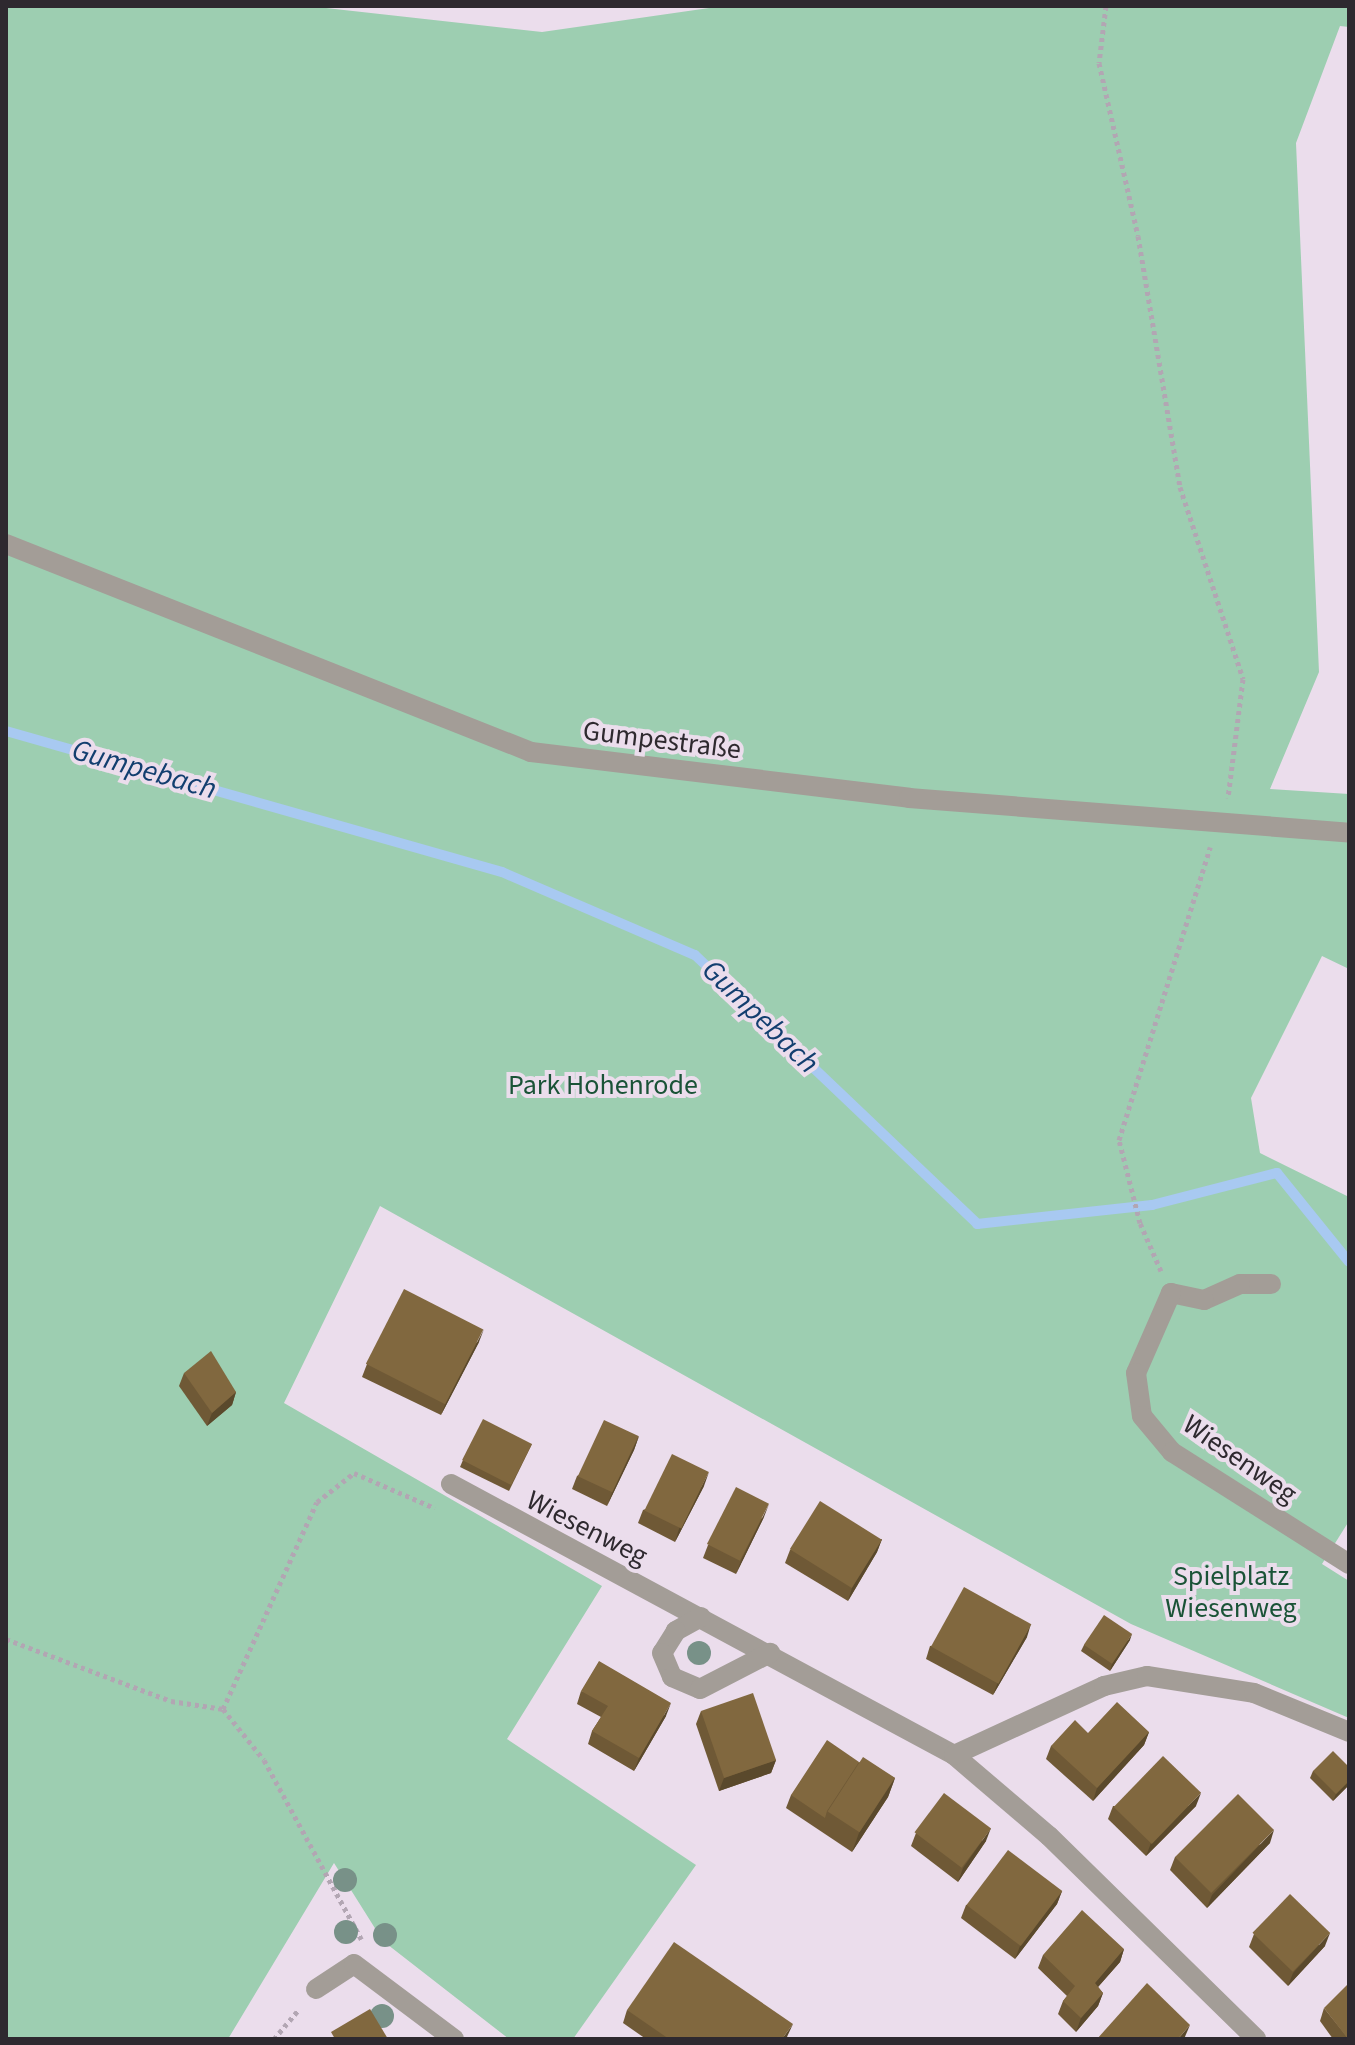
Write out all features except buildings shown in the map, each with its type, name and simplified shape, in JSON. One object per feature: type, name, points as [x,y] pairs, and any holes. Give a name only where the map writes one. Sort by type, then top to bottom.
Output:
[{"type":"street","name":"Gumpestraße","points":[[6,544],[531,752],[1223,827],[1349,833]]},
{"type":"street","name":"Wiesenweg","points":[[1271,1284],[1240,1284],[1204,1300],[1171,1293],[1136,1373],[1142,1416],[1172,1452],[1349,1564]]},
{"type":"street","name":"Wiesenweg","points":[[451,1484],[770,1653],[954,1755],[1049,1836],[1256,2039]]},
{"type":"street","points":[[701,1617],[676,1631],[662,1653],[672,1677],[700,1689],[770,1653]]},
{"type":"street","points":[[954,1755],[1104,1686],[1147,1676],[1254,1693],[1349,1732]]},
{"type":"street","points":[[316,1989],[354,1964],[454,2039]]},
{"type":"path","points":[[1106,6],[1099,63],[1138,236],[1180,487],[1243,679],[1223,827],[1204,856],[1189,928],[1134,1074],[1119,1140],[1140,1223],[1149,1242]]},
{"type":"path","points":[[223,1709],[317,1502],[354,1473],[441,1510]]},
{"type":"path","points":[[6,1639],[171,1701],[223,1709],[264,1760],[364,1945],[354,1964]]},
{"type":"path","points":[[274,2039],[316,1989]]},
{"type":"green space","points":[[6,6],[308,6],[542,32],[723,6],[1349,6],[1349,27],[1340,26],[1296,143],[1319,672],[1270,789],[1349,794],[1349,969],[1322,956],[1251,1098],[1260,1153],[1349,1197],[1349,1521],[1322,1564],[1349,1581],[1349,1718],[1131,1624],[380,1206],[284,1403],[602,1586],[507,1739],[696,1865],[573,2039],[509,2039],[383,1941],[334,1863],[228,2039],[6,2039]]},
{"type":"waterway","name":"Gumpebach","points":[[6,731],[502,872],[695,955],[977,1224],[1152,1205],[1277,1173],[1349,1262]]},
{"type":"park label","name":"Park Hohenrode","points":[[603,1085]]},
{"type":"park label","name":"Spielplatz Wiesenweg","points":[[1231,1592]]}]
